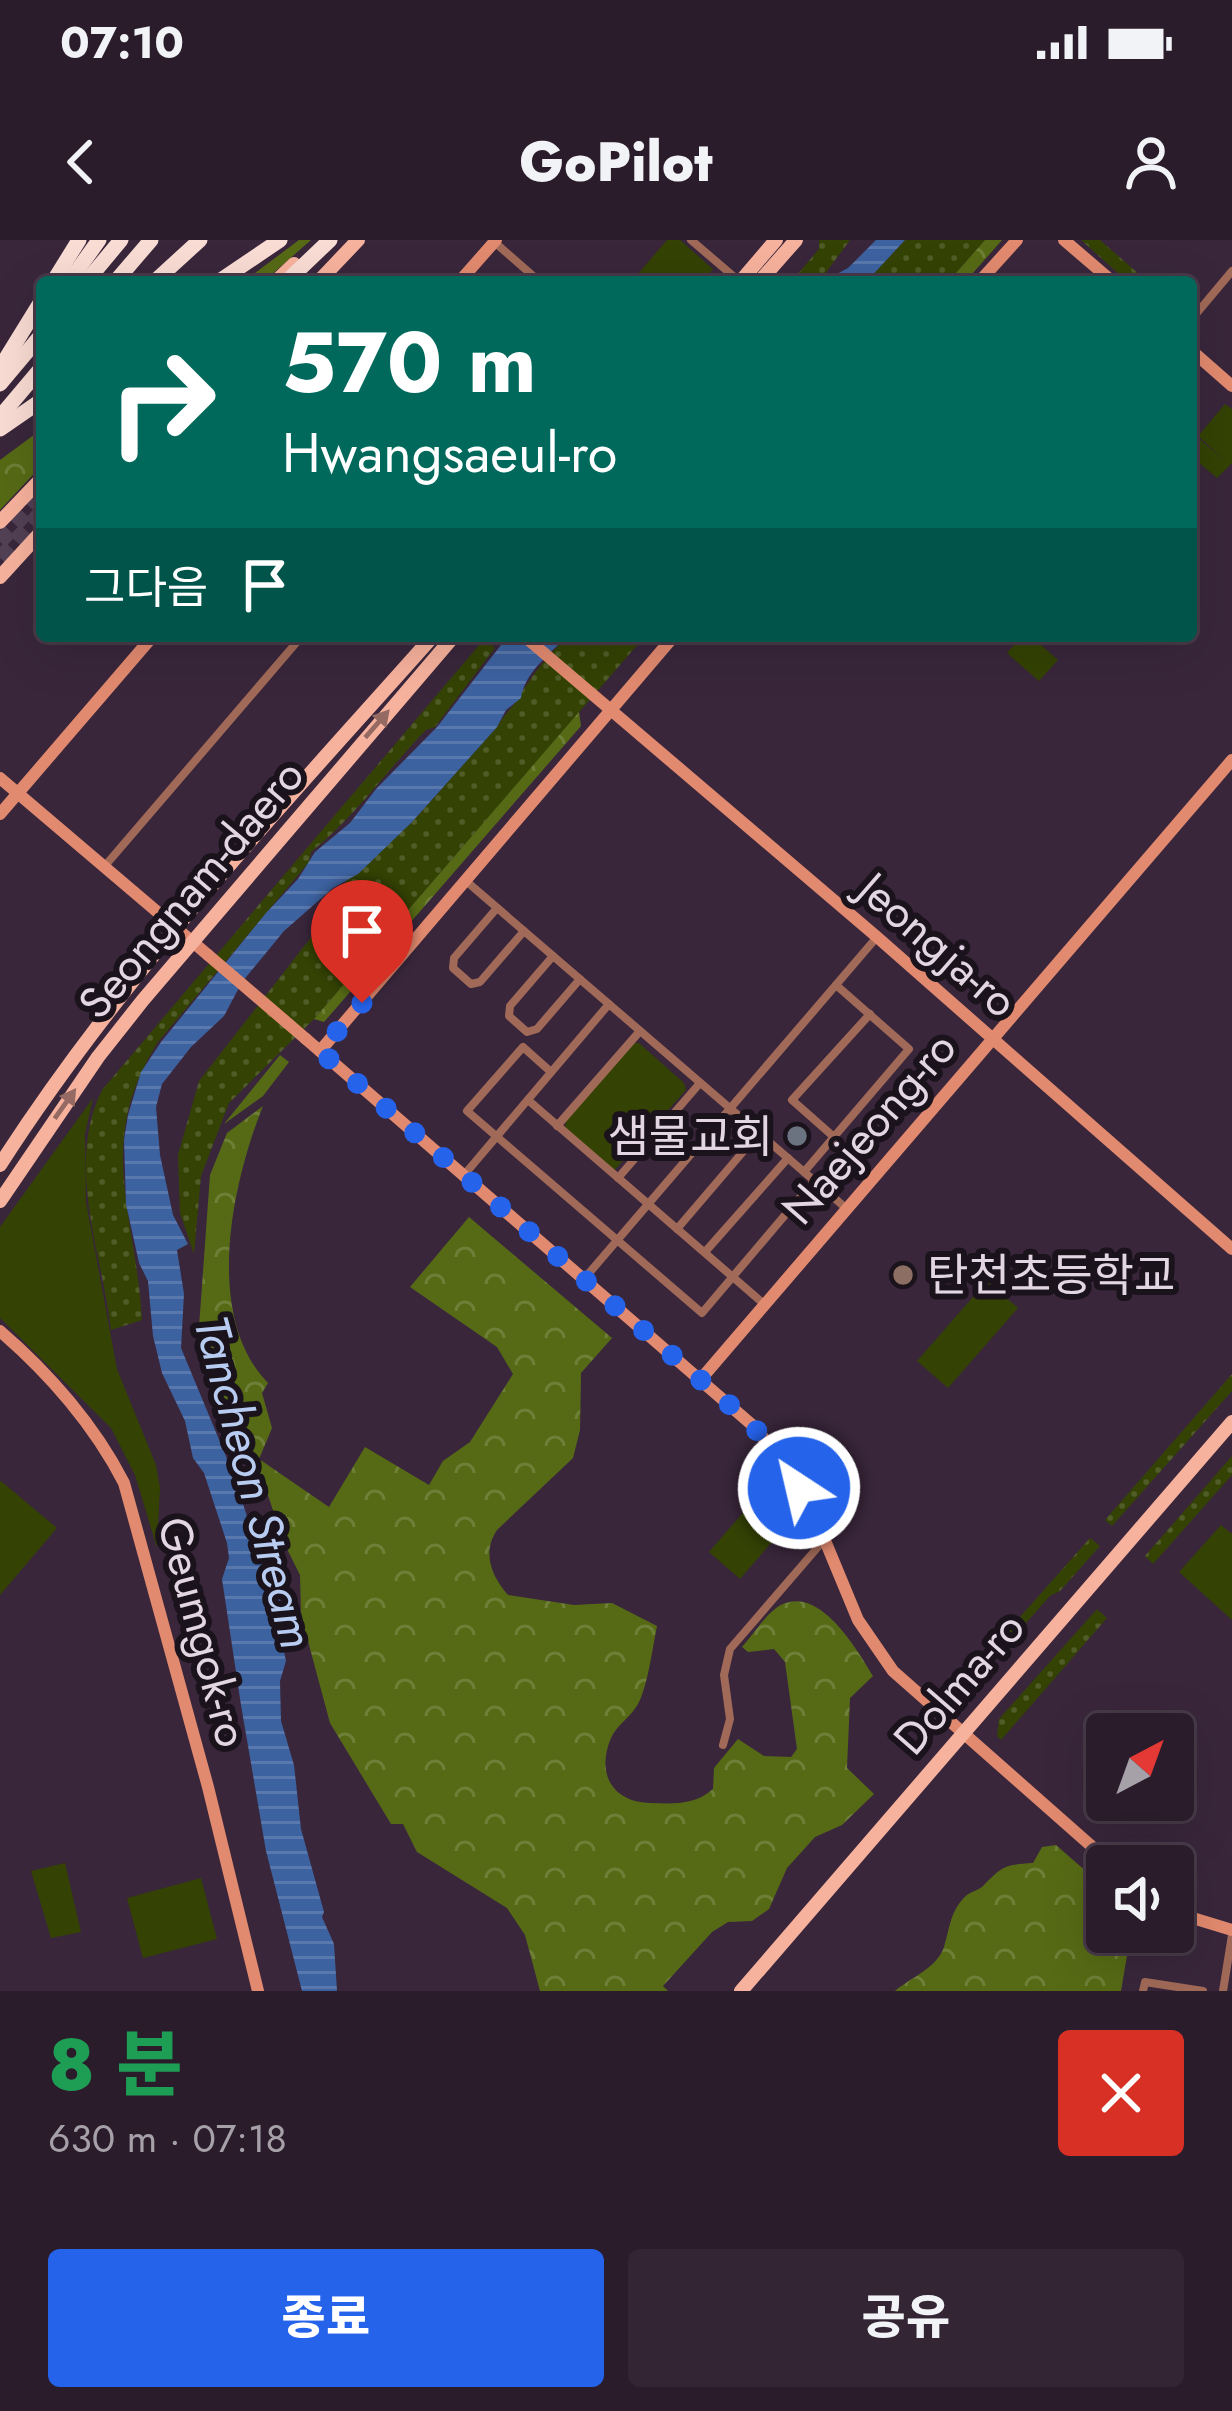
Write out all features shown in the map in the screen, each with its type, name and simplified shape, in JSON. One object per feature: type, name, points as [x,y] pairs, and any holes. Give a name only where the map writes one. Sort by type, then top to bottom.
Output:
[{"type":"highway","points":[[57,276],[79,240]]},
{"type":"highway","points":[[73,276],[99,240]]},
{"type":"highway","points":[[91,276],[121,240]]},
{"type":"highway","points":[[120,276],[151,240]]},
{"type":"highway","points":[[161,276],[200,240]]},
{"type":"highway","points":[[227,276],[280,240]]},
{"type":"highway","points":[[292,276],[329,240]]},
{"type":"highway","points":[[307,276],[343,240]]},
{"type":"highway","points":[[0,377],[36,311]]},
{"type":"highway","points":[[0,377],[36,327]]},
{"type":"highway","points":[[0,377],[36,340]]},
{"type":"highway","points":[[0,423],[36,376]]},
{"type":"highway","points":[[0,423],[36,390]]},
{"type":"highway","points":[[0,423],[36,403]]},
{"type":"main road","points":[[281,276],[320,240]]},
{"type":"main road","points":[[324,276],[358,240]]},
{"type":"main road","points":[[745,276],[776,240]]},
{"type":"main road","points":[[765,276],[796,240]]},
{"type":"main road","points":[[985,276],[1017,240]]},
{"type":"main road","points":[[1064,240],[1106,276]]},
{"type":"main road","points":[[464,276],[494,241]]},
{"type":"main road","points":[[1197,355],[1232,386]]},
{"type":"main road","points":[[0,522],[36,484]]},
{"type":"main road","points":[[0,577],[36,538]]},
{"type":"main road","points":[[0,814],[148,642]]},
{"type":"main road","name":"Seongnam-daero","points":[[0,1165],[77,1051],[428,642]]},
{"type":"main road","name":"Seongnam-daero","points":[[0,1201],[98,1057],[191,941],[449,642]]},
{"type":"main road","name":"Jeongja-ro","points":[[531,642],[1232,1249]]},
{"type":"main road","points":[[320,1051],[669,642]]},
{"type":"main road","name":"Naejeong-ro","points":[[701,1379],[1232,760]]},
{"type":"main road","points":[[0,778],[701,1379],[772,1447],[799,1488],[858,1620],[876,1649],[906,1685],[1089,1845]]},
{"type":"main road","name":"Geumgok-ro","points":[[0,1331],[71,1405],[106,1448],[124,1483],[208,1787],[258,1991]]},
{"type":"main road","name":"Dolma-ro","points":[[741,1991],[1232,1422]]},
{"type":"main road","points":[[1194,1919],[1232,1933]]},
{"type":"street","points":[[494,241],[533,276]]},
{"type":"street","points":[[695,241],[733,276]]},
{"type":"street","points":[[1197,313],[1232,272]]},
{"type":"street","points":[[103,868],[297,642]]},
{"type":"street","points":[[466,881],[848,1210]]},
{"type":"street","points":[[497,908],[454,958],[453,968],[471,983],[481,982],[524,932]]},
{"type":"street","points":[[584,1279],[877,937]]},
{"type":"street","points":[[553,956],[510,1006],[508,1016],[527,1032],[537,1029],[580,979]]},
{"type":"street","points":[[804,1172],[910,1049],[836,985]]},
{"type":"street","points":[[464,1175],[609,1004]]},
{"type":"street","points":[[834,1137],[792,1100],[870,1014]]},
{"type":"street","points":[[557,1126],[640,1031]]},
{"type":"street","points":[[551,1072],[523,1047],[467,1111],[702,1313],[814,1181]]},
{"type":"street","points":[[618,1178],[700,1083]]},
{"type":"street","points":[[528,1100],[764,1304]]},
{"type":"street","points":[[677,1229],[759,1133]]},
{"type":"street","points":[[705,1252],[788,1158]]},
{"type":"street","points":[[723,1745],[730,1719],[724,1675],[730,1649],[825,1539]]},
{"type":"street","points":[[1223,1991],[1232,1933]]},
{"type":"street","points":[[1143,1991],[1144,1982],[1203,1991]]},
{"type":"green space","points":[[299,240],[311,240],[270,276],[251,276]]},
{"type":"green space","points":[[667,240],[680,240],[713,269],[707,276],[636,276]]},
{"type":"green space","points":[[819,240],[850,240],[823,276],[796,276],[819,249]]},
{"type":"green space","points":[[905,240],[985,240],[953,276],[872,276]]},
{"type":"green space","points":[[985,240],[1002,240],[970,276],[953,276]]},
{"type":"green space","points":[[1081,240],[1100,240],[1141,276],[1121,276]]},
{"type":"green space","points":[[1225,404],[1232,409],[1232,463],[1217,478],[1197,461],[1197,437],[1226,461],[1198,436]]},
{"type":"green space","points":[[36,433],[36,471],[0,510],[0,460]]},
{"type":"green space","points":[[482,642],[489,642],[495,648],[435,727],[426,730],[311,852],[309,862],[158,1042],[139,1079],[123,1147],[142,1320],[111,1330],[86,1179],[91,1119],[102,1090]]},
{"type":"green space","points":[[562,642],[640,642],[314,1019],[229,1103],[201,1176],[194,1254],[180,1213],[178,1155],[199,1081],[323,922],[346,881],[412,822],[497,727]]},
{"type":"green space","points":[[1017,642],[1038,642],[1058,660],[1039,681],[1007,653]]},
{"type":"green space","points":[[579,712],[581,726],[324,1022],[314,1019]]},
{"type":"green space","points":[[634,1043],[684,1083],[686,1090],[612,1173],[565,1128],[566,1121]]},
{"type":"green space","points":[[280,1055],[289,1062],[263,1096],[224,1124]]},
{"type":"green space","points":[[93,1098],[85,1134],[86,1202],[117,1369],[156,1465],[160,1488],[157,1548],[135,1475],[111,1428],[0,1318],[0,1227]]},
{"type":"green space","points":[[263,1106],[242,1172],[230,1248],[235,1322],[248,1355],[268,1383],[262,1393],[272,1428],[259,1459],[329,1507],[365,1447],[429,1485],[443,1461],[470,1442],[513,1374],[497,1347],[410,1287],[469,1217],[612,1338],[581,1373],[580,1430],[573,1458],[497,1530],[489,1555],[493,1572],[508,1595],[574,1605],[612,1603],[657,1626],[640,1700],[614,1733],[607,1751],[607,1774],[617,1791],[650,1803],[699,1798],[713,1789],[714,1768],[738,1739],[764,1756],[791,1757],[797,1749],[785,1662],[774,1649],[748,1652],[742,1647],[781,1605],[796,1601],[823,1612],[848,1637],[873,1676],[850,1698],[847,1768],[874,1794],[842,1825],[815,1837],[787,1868],[769,1909],[752,1921],[728,1922],[712,1932],[663,1986],[668,1991],[540,1991],[525,1935],[507,1908],[417,1852],[403,1824],[391,1824],[330,1723],[301,1615],[300,1575],[198,1341],[210,1175],[227,1133]]},
{"type":"green space","points":[[987,1281],[1018,1308],[948,1388],[917,1361]]},
{"type":"green space","points":[[1232,1374],[1232,1391],[1112,1526],[1105,1520]]},
{"type":"green space","points":[[1232,1456],[1232,1475],[1153,1564],[1145,1556]]},
{"type":"green space","points":[[0,1482],[57,1528],[0,1595]]},
{"type":"green space","points":[[792,1506],[809,1540],[790,1549],[773,1515]]},
{"type":"green space","points":[[747,1508],[778,1535],[740,1579],[709,1552]]},
{"type":"green space","points":[[1221,1525],[1232,1534],[1232,1620],[1179,1572]]},
{"type":"green space","points":[[1090,1538],[1100,1546],[957,1700],[948,1698]]},
{"type":"green space","points":[[1097,1609],[1107,1618],[1001,1740],[997,1736],[999,1719]]},
{"type":"green space","points":[[1056,1845],[1086,1871],[1086,1953],[1127,1953],[1121,1991],[895,1991],[940,1954],[954,1913],[967,1895],[1005,1868],[1033,1863],[1042,1847]]},
{"type":"green space","points":[[65,1863],[81,1932],[51,1938],[31,1871]]},
{"type":"green space","points":[[201,1878],[217,1939],[143,1958],[127,1898]]},
{"type":"water","points":[[876,240],[905,240],[872,276],[833,276]]},
{"type":"water","name":"Tancheon Stream","points":[[503,642],[561,642],[533,672],[521,698],[506,710],[497,727],[412,822],[358,874],[333,888],[284,931],[242,982],[224,1016],[162,1084],[156,1107],[173,1215],[188,1244],[177,1250],[184,1294],[181,1348],[235,1478],[258,1552],[276,1568],[277,1620],[286,1661],[280,1681],[281,1721],[294,1765],[301,1829],[322,1917],[334,1944],[337,1991],[302,1991],[266,1851],[241,1705],[222,1579],[229,1558],[227,1543],[204,1473],[193,1458],[185,1421],[162,1373],[148,1281],[139,1263],[126,1204],[124,1140],[141,1072],[161,1042],[298,879],[315,852],[350,823],[437,727]]},
{"type":"tunnel","points":[[0,542],[36,502]]},
{"type":"tunnel","points":[[0,558],[36,518]]},
{"type":"place","name":"샘물교회","points":[[797,1136]]},
{"type":"place","name":"탄천초등학교","points":[[903,1275]]},
{"type":"route","points":[[362,1003],[320,1051],[746,1419],[799,1488]]}]
